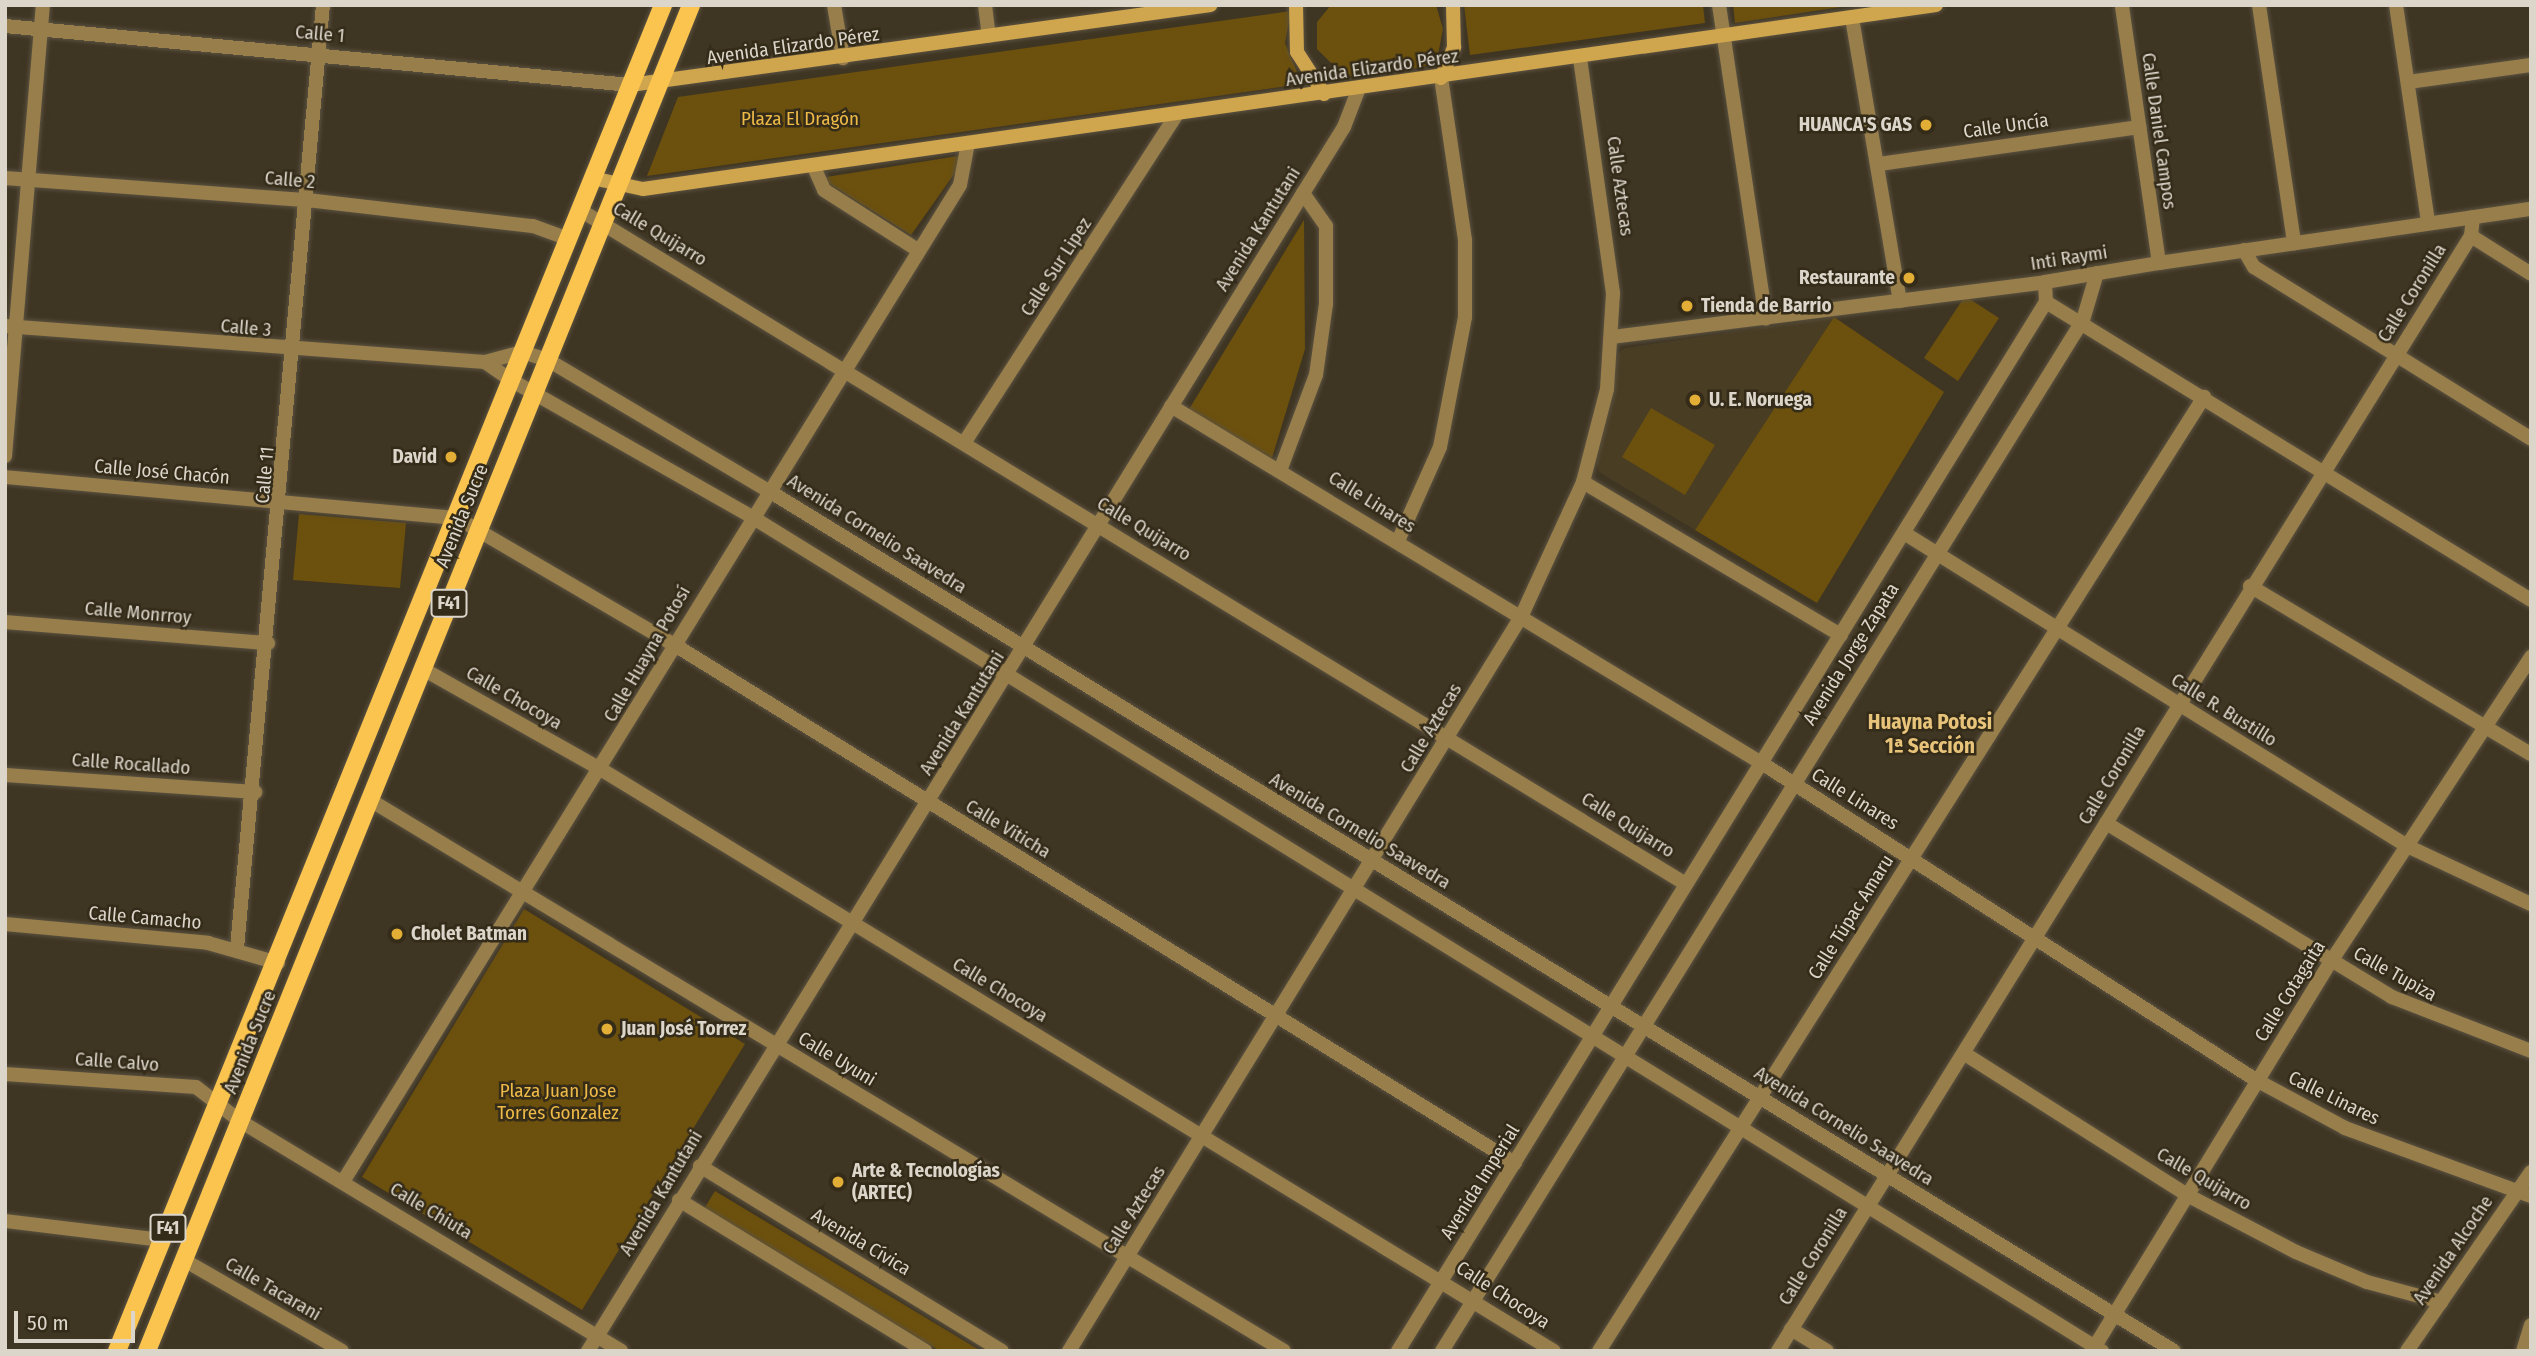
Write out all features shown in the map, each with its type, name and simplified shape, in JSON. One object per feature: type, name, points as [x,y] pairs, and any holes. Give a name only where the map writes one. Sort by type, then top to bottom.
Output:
[{"type":"main road","name":"Avenida Sucre","points":[[220,1105],[663,5]]},
{"type":"main road","name":"Avenida Sucre","points":[[240,1121],[691,5]]},
{"type":"main road","name":"Avenida Elizardo Pérez","points":[[630,85],[659,85],[843,58],[1140,10],[1211,5]]},
{"type":"main road","points":[[1296,5],[1297,52],[1324,94]]},
{"type":"main road","points":[[1441,78],[1454,47],[1453,5]]},
{"type":"main road","name":"Avenida Elizardo Pérez","points":[[618,186],[643,189],[1358,90],[1936,5]]},
{"type":"main road","points":[[592,178],[618,186]]},
{"type":"main road","name":"F41","points":[[117,1351],[220,1105]]},
{"type":"main road","name":"F41","points":[[147,1351],[240,1121]]},
{"type":"street","points":[[5,456],[11,327],[29,180],[43,5]]},
{"type":"street","name":"Calle 11","points":[[237,948],[255,792],[282,502],[323,5]]},
{"type":"street","points":[[834,5],[843,58]]},
{"type":"street","points":[[985,5],[989,36]]},
{"type":"street","points":[[1719,5],[1766,318]]},
{"type":"street","name":"Calle Daniel Campos","points":[[2122,5],[2159,263]]},
{"type":"street","points":[[2259,5],[2294,243]]},
{"type":"street","points":[[2396,5],[2428,223]]},
{"type":"street","points":[[1852,18],[1879,164],[1900,301]]},
{"type":"street","name":"Calle 1","points":[[5,26],[319,53],[630,85]]},
{"type":"street","name":"Calle Aztecas","points":[[1069,1351],[1373,862],[1521,617],[1583,481],[1603,410],[1612,337],[1604,193],[1580,57]]},
{"type":"street","points":[[2408,82],[2531,65]]},
{"type":"street","points":[[1398,541],[1440,447],[1465,317],[1465,240],[1441,78]]},
{"type":"street","name":"Avenida Kantutani","points":[[588,1351],[700,1166],[1009,674],[1098,524],[1344,127],[1358,90]]},
{"type":"street","name":"Calle Sur Lipez","points":[[966,440],[1177,114]]},
{"type":"street","name":"Calle Uncía","points":[[1879,164],[2139,127]]},
{"type":"street","name":"Calle Huayna Potosí","points":[[344,1180],[527,893],[602,770],[673,644],[960,185],[968,143]]},
{"type":"street","points":[[813,165],[824,190],[918,250]]},
{"type":"street","name":"Calle 2","points":[[5,177],[307,200],[533,226],[569,239]]},
{"type":"street","points":[[1281,468],[1316,375],[1326,304],[1326,226],[1303,192]]},
{"type":"street","name":"Inti Raymi","points":[[1612,337],[2045,282],[2531,208]]},
{"type":"street","name":"Calle Quijarro","points":[[580,210],[966,440],[1098,524],[1450,735],[1686,884]]},
{"type":"street","name":"Calle Coronilla","points":[[1778,1351],[1886,1174],[1965,1054],[2250,586],[2471,236],[2473,217]]},
{"type":"street","points":[[2471,236],[2531,274]]},
{"type":"street","points":[[2244,250],[2254,267],[2531,439]]},
{"type":"street","name":"Avenida Jorge Zapata","points":[[1627,1052],[2083,320],[2097,273]]},
{"type":"street","points":[[2045,282],[2046,302],[2083,320],[2531,600]]},
{"type":"street","name":"Avenida Jorge Zapata","points":[[1593,1033],[2046,302]]},
{"type":"street","name":"Calle 3","points":[[11,327],[294,351],[485,362],[522,352]]},
{"type":"street","name":"Avenida Cornelio Saavedra","points":[[522,352],[548,359],[769,491],[1886,1174],[2114,1318],[2174,1351]]},
{"type":"street","points":[[485,362],[511,380],[752,517],[1355,891],[1627,1052],[1867,1208],[2096,1349]]},
{"type":"street","name":"Calle Túpac Amaru","points":[[1599,1351],[2204,397]]},
{"type":"street","name":"Calle Linares","points":[[1171,406],[1281,468],[1760,762],[2037,936],[2256,1080],[2345,1128],[2524,1194]]},
{"type":"street","name":"Calle José Chacón","points":[[5,477],[457,518]]},
{"type":"street","points":[[1583,481],[1841,635]]},
{"type":"street","points":[[457,518],[477,534]]},
{"type":"street","name":"Calle R. Bustillo","points":[[1904,533],[2407,846],[2531,905]]},
{"type":"street","name":"Calle Viticha","points":[[477,534],[673,644],[1515,1163]]},
{"type":"street","points":[[2250,586],[2485,729],[2531,754]]},
{"type":"street","name":"Calle Monrroy","points":[[5,622],[268,643]]},
{"type":"street","name":"Calle Cotagaita","points":[[2096,1349],[2256,1080],[2531,657]]},
{"type":"street","name":"Calle Chocoya","points":[[423,669],[602,770],[1203,1137],[1475,1299],[1554,1351]]},
{"type":"street","name":"Calle Rocallado","points":[[5,775],[255,792]]},
{"type":"street","name":"Calle Uyuni","points":[[370,800],[1284,1351]]},
{"type":"street","name":"Calle Tupiza","points":[[2105,823],[2428,1015],[2531,1051]]},
{"type":"street","name":"Calle Camacho","points":[[5,924],[237,948],[278,962]]},
{"type":"street","name":"Avenida Imperial","points":[[1398,1351],[1593,1033]]},
{"type":"street","points":[[1442,1351],[1627,1052]]},
{"type":"street","name":"Calle Quijarro","points":[[1965,1054],[2188,1195],[2367,1282],[2441,1302]]},
{"type":"street","name":"Calle Calvo","points":[[5,1074],[196,1087],[220,1105]]},
{"type":"street","name":"Calle Chiuta","points":[[220,1105],[240,1121],[344,1180],[621,1351]]},
{"type":"street","name":"Avenida Cívica","points":[[700,1166],[1002,1351]]},
{"type":"street","name":"Avenida Alcoche","points":[[2407,1351],[2524,1194],[2531,1172]]},
{"type":"street","points":[[679,1200],[925,1351]]},
{"type":"street","points":[[5,1221],[163,1240]]},
{"type":"street","name":"Calle Tacarani","points":[[184,1260],[342,1351]]},
{"type":"street","points":[[2523,1351],[2531,1325]]},
{"type":"street","points":[[1791,1329],[1827,1351]]},
{"type":"shaded area","name":"U. E. Noruega","points":[[1834,317],[1695,530],[1599,472],[1595,460],[1618,353],[1625,348]]},
{"type":"green space","points":[[1331,5],[1436,5],[1443,29],[1438,55],[1424,67],[1345,77],[1317,49],[1317,22]]},
{"type":"green space","points":[[1464,5],[1703,5],[1705,23],[1470,55]]},
{"type":"green space","points":[[1733,5],[1854,5],[1735,23]]},
{"type":"green space","name":"Plaza El Dragón","points":[[1291,11],[1285,43],[1302,84],[647,176],[678,97]]},
{"type":"green space","points":[[958,156],[962,163],[911,235],[820,178]]},
{"type":"green space","points":[[1304,220],[1305,349],[1272,458],[1188,411]]},
{"type":"green space","points":[[1965,296],[1999,318],[1958,381],[1924,358]]},
{"type":"green space","points":[[1834,317],[1944,392],[1817,603],[1695,530]]},
{"type":"green space","points":[[1651,408],[1715,445],[1685,495],[1622,457]]},
{"type":"green space","points":[[299,514],[406,523],[400,588],[293,580]]},
{"type":"green space","name":"Plaza Juan Jose Torres Gonzalez","points":[[524,909],[745,1044],[582,1310],[362,1177]]},
{"type":"green space","points":[[715,1191],[981,1351],[940,1351],[704,1209]]},
{"type":"place","name":"HUANCA'S GAS","points":[[1926,125]]},
{"type":"place","name":"Restaurante","points":[[1909,278]]},
{"type":"place","name":"Tienda de Barrio","points":[[1687,306]]},
{"type":"place","name":"U. E. Noruega","points":[[1695,400]]},
{"type":"place","name":"David","points":[[451,457]]},
{"type":"place","name":"Cholet Batman","points":[[397,934]]},
{"type":"place","name":"Juan José Torrez","points":[[607,1029]]},
{"type":"place","name":"Arte & Tecnologías (ARTEC)","points":[[838,1182]]},
{"type":"district","name":"Huayna Potosi 1ª Sección","points":[[1930,734]]}]
